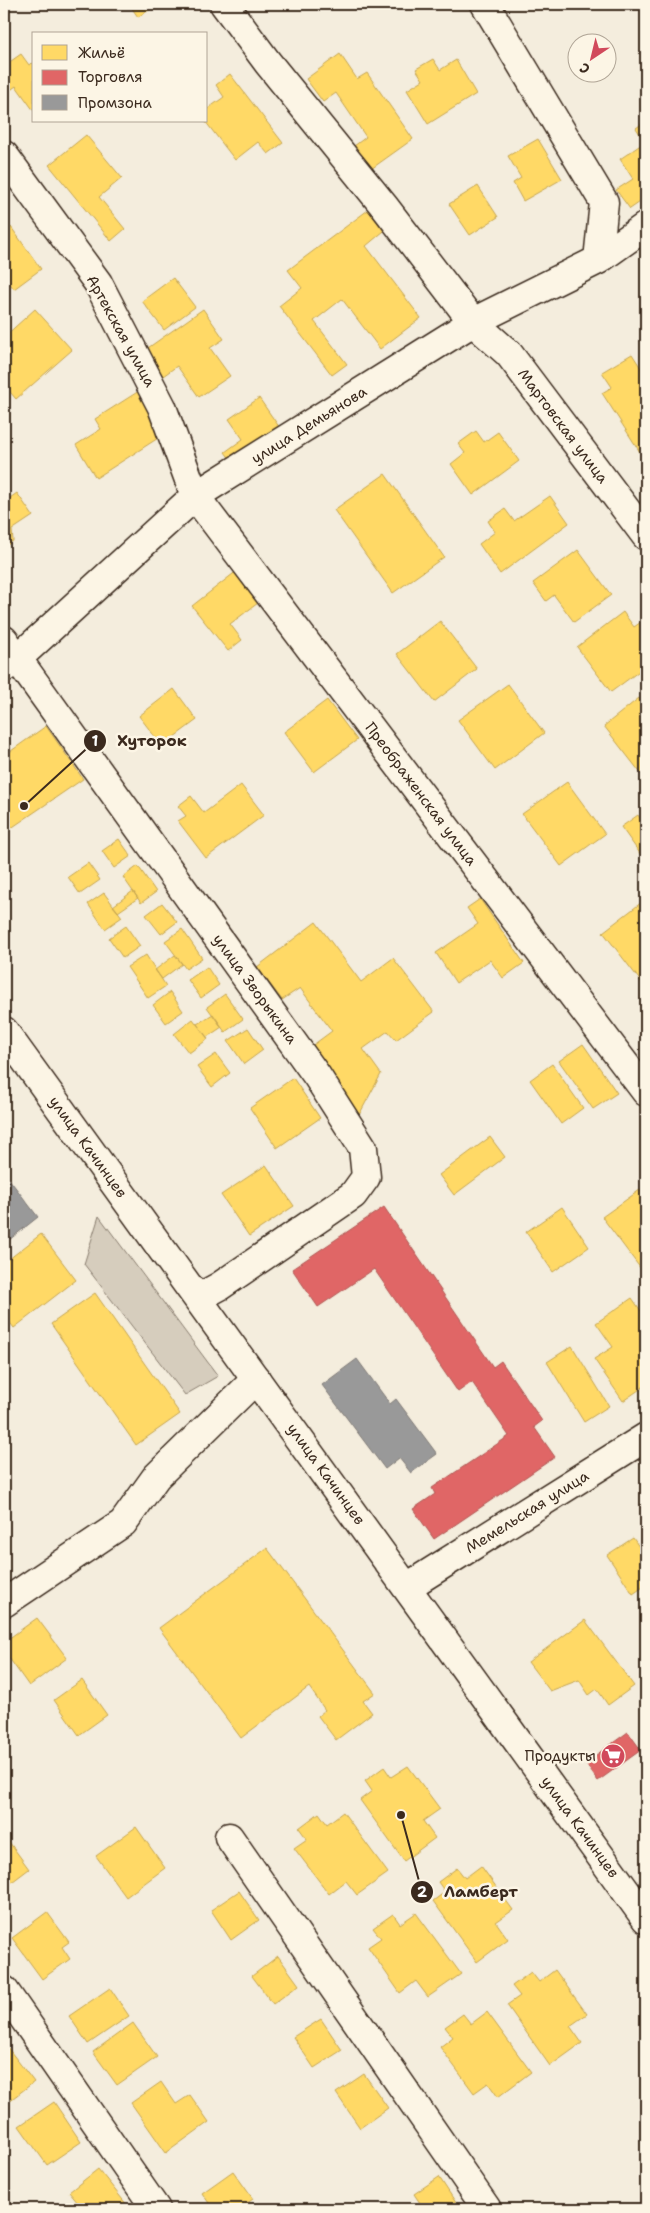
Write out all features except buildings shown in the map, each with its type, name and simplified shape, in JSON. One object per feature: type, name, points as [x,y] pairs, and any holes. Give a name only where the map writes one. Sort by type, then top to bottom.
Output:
[{"type":"street","name":"Мартовская улица","points":[[224,4],[268,63],[384,206],[473,322],[509,354],[646,536]]},
{"type":"street","points":[[485,4],[604,202],[598,260]]},
{"type":"street","name":"Артекская улица","points":[[4,156],[98,283],[162,407],[195,496]]},
{"type":"street","name":"улица Демьянова","points":[[8,655],[195,496],[473,322],[598,260],[646,226]]},
{"type":"street","name":"Преображенская улица","points":[[195,496],[646,1092]]},
{"type":"street","name":"улица Зворыкина","points":[[8,655],[317,1076],[363,1148],[366,1177],[353,1196],[220,1286],[198,1298]]},
{"type":"street","name":"улица Качинцев","points":[[4,1031],[408,1587],[646,1919]]},
{"type":"street","points":[[4,1603],[123,1523],[156,1477],[256,1379]]},
{"type":"street","name":"Мемельская улица","points":[[408,1587],[646,1437]]},
{"type":"street","points":[[229,1837],[487,2209]]},
{"type":"street","points":[[4,1990],[156,2209]]},
{"type":"shaded area","points":[[99,1216],[218,1376],[185,1395],[84,1264]]},
{"type":"place","name":"Хуторок","points":[[24,806]]},
{"type":"place","name":"Продукты","points":[[613,1756]]},
{"type":"place","name":"Ламберт","points":[[401,1815]]}]
